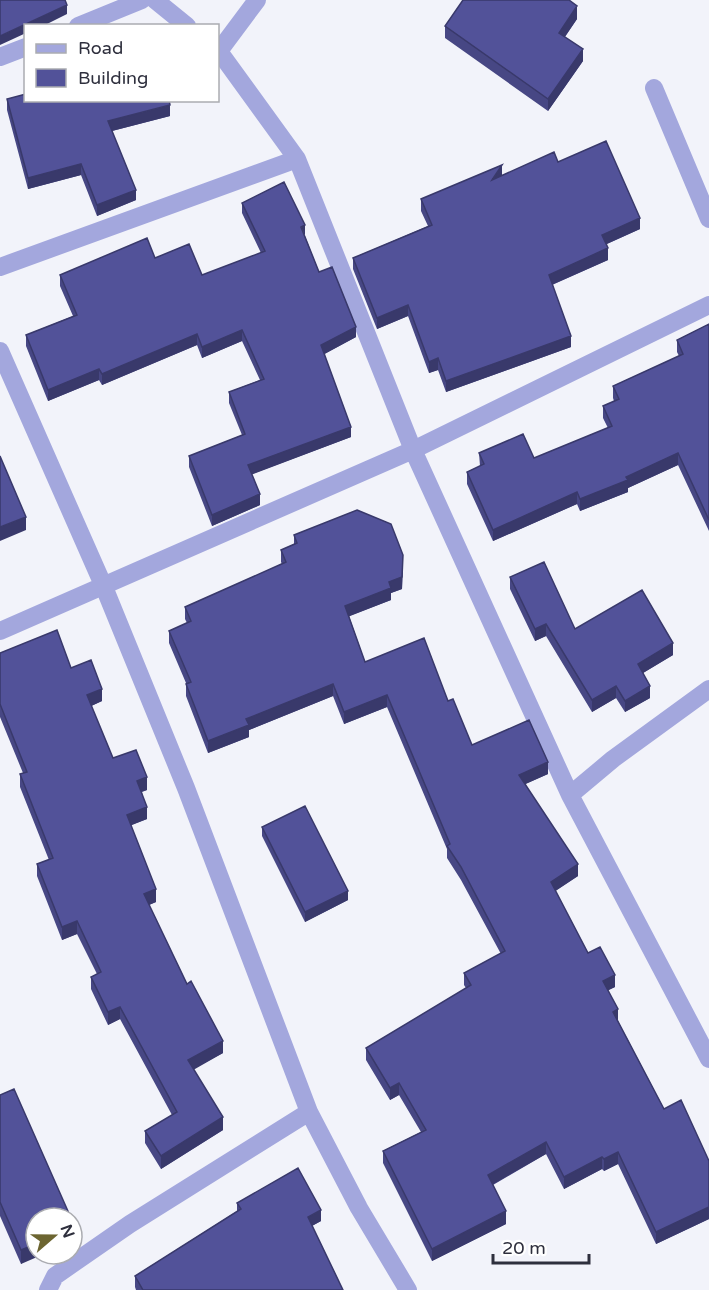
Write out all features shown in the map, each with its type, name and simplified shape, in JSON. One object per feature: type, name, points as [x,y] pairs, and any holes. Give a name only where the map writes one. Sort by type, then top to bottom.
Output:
[{"type":"street","points":[[83,24],[142,0]]},
{"type":"street","points":[[154,0],[184,24]]},
{"type":"street","points":[[219,50],[256,0]]},
{"type":"street","points":[[0,57],[24,47]]},
{"type":"street","points":[[219,52],[297,159],[413,450],[570,795],[709,1059]]},
{"type":"street","points":[[654,88],[709,219]]},
{"type":"street","points":[[0,267],[297,159]]},
{"type":"street","points":[[0,631],[413,450],[709,304]]},
{"type":"street","points":[[0,351],[104,587],[186,788],[309,1112],[359,1208],[408,1290]]},
{"type":"street","points":[[570,795],[613,759],[709,689]]},
{"type":"street","points":[[48,1290],[55,1276],[130,1224],[309,1112]]},
{"type":"building","points":[[0,0],[65,0],[67,5],[0,36]]},
{"type":"building","points":[[463,0],[569,0],[577,6],[559,33],[583,49],[548,99],[445,26]]},
{"type":"building","points":[[24,95],[24,102],[169,102],[170,105],[108,121],[136,190],[97,205],[81,164],[28,178],[7,99]]},
{"type":"building","points":[[606,141],[640,218],[602,235],[608,248],[549,275],[571,336],[446,381],[438,358],[429,362],[408,305],[377,318],[353,258],[432,225],[421,199],[502,165],[492,180],[554,152],[558,162]]},
{"type":"building","points":[[284,182],[305,225],[301,227],[319,272],[332,267],[356,327],[321,345],[351,427],[248,465],[260,494],[212,515],[189,456],[245,434],[229,392],[264,379],[242,330],[202,347],[197,334],[102,374],[99,369],[48,390],[26,335],[77,315],[60,275],[147,238],[155,258],[189,244],[202,275],[265,251],[242,203]]},
{"type":"building","points":[[709,324],[709,520],[678,453],[626,477],[628,480],[580,499],[577,492],[493,530],[467,472],[484,464],[479,453],[523,434],[534,458],[612,426],[603,406],[619,399],[613,386],[683,354],[677,340]]},
{"type":"building","points":[[0,456],[26,517],[0,527]]},
{"type":"building","points":[[357,510],[391,524],[403,555],[402,577],[389,582],[391,588],[345,606],[365,662],[424,638],[448,701],[453,699],[472,745],[529,720],[548,762],[519,775],[578,864],[551,882],[588,953],[600,947],[615,975],[603,981],[618,1009],[613,1012],[664,1109],[681,1100],[709,1161],[709,1207],[656,1232],[618,1152],[604,1159],[602,1157],[564,1177],[546,1142],[488,1175],[506,1211],[432,1249],[383,1151],[426,1130],[399,1083],[390,1088],[366,1048],[471,985],[464,973],[505,951],[461,867],[447,846],[450,844],[387,695],[344,712],[333,684],[246,719],[249,725],[208,741],[186,684],[191,682],[169,631],[191,621],[185,607],[286,562],[281,550],[297,543],[294,535]]},
{"type":"building","points":[[544,562],[575,629],[642,590],[673,643],[638,664],[650,686],[625,701],[616,686],[592,700],[546,624],[535,629],[510,577]]},
{"type":"building","points":[[57,630],[71,668],[91,660],[102,689],[87,695],[113,758],[136,750],[147,777],[137,781],[147,807],[127,815],[156,889],[144,894],[187,984],[191,981],[223,1041],[188,1060],[223,1117],[161,1156],[145,1131],[177,1112],[120,1007],[108,1012],[91,977],[101,972],[77,921],[62,927],[37,864],[53,858],[20,774],[27,772],[0,704],[0,653]]},
{"type":"building","points":[[305,806],[348,891],[305,912],[262,827]]},
{"type":"building","points":[[14,1089],[66,1206],[24,1206],[24,1249],[21,1250],[0,1202],[0,1095]]},
{"type":"building","points":[[298,1168],[321,1210],[308,1217],[343,1290],[143,1290],[135,1276],[241,1209],[237,1203]]}]
